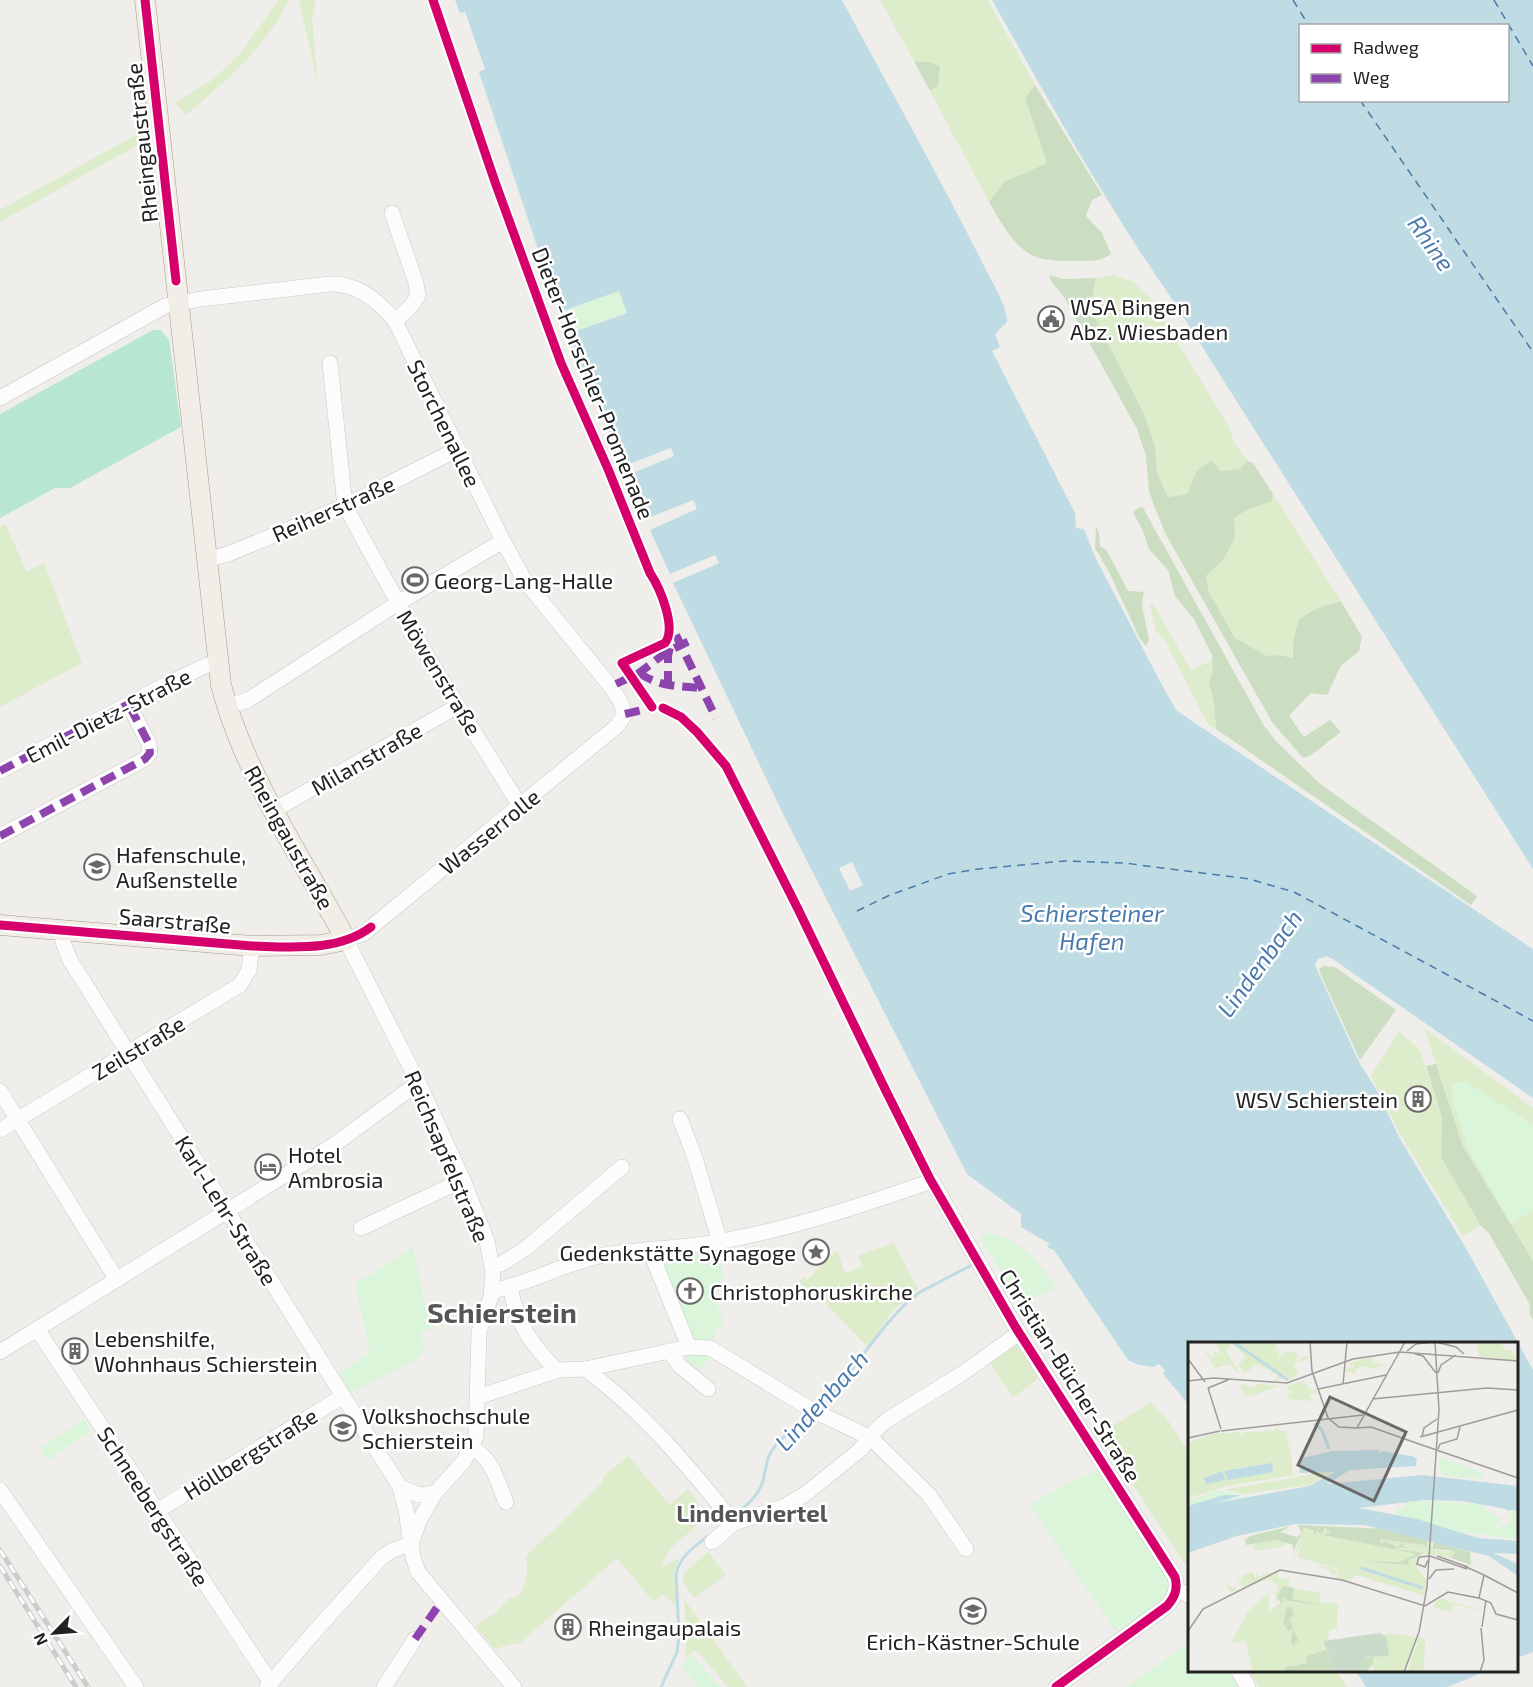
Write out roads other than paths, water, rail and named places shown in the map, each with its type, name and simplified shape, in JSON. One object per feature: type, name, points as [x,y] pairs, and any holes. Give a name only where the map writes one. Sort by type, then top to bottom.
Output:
[{"type":"main road","name":"Rheingaustraße","points":[[145,0],[220,685],[236,733],[274,810],[346,940]]},
{"type":"main road","points":[[301,946],[315,938],[324,928],[325,902]]},
{"type":"main road","name":"Saarstraße","points":[[0,925],[252,946],[301,946],[330,944],[346,940]]},
{"type":"street","points":[[392,213],[416,283],[418,296],[395,321]]},
{"type":"street","name":"Storchenallee","points":[[0,398],[159,309],[178,302],[337,284],[361,291],[374,298],[395,321],[503,541],[536,597],[611,687],[626,714]]},
{"type":"street","name":"Möwenstraße","points":[[330,363],[345,506],[430,660],[520,806]]},
{"type":"street","name":"Reiherstraße","points":[[206,560],[228,554],[345,506],[458,449]]},
{"type":"street","points":[[228,707],[248,700],[398,603],[503,541]]},
{"type":"street","name":"Emil-Dietz-Straße","points":[[0,771],[205,666],[218,662]]},
{"type":"street","points":[[0,836],[145,759],[150,753],[149,744],[129,705]]},
{"type":"street","name":"Milanstraße","points":[[274,810],[459,706]]},
{"type":"street","name":"Wasserrolle","points":[[346,940],[364,933],[617,726],[626,714]]},
{"type":"street","name":"Karl-Lehr-Straße","points":[[63,930],[63,942],[70,960],[400,1488],[415,1563],[424,1580],[514,1687]]},
{"type":"street","name":"Reichsapfelstraße","points":[[346,940],[418,1083],[463,1180],[482,1226],[492,1266],[492,1291],[479,1332],[477,1434],[464,1461],[435,1493],[419,1521],[411,1544]]},
{"type":"street","name":"Zeilstraße","points":[[0,1130],[240,985],[249,970],[252,946]]},
{"type":"street","points":[[0,1352],[335,1144],[418,1083]]},
{"type":"street","points":[[0,1090],[117,1280]]},
{"type":"street","points":[[492,1291],[585,1260],[612,1254],[720,1242],[694,1155],[680,1119]]},
{"type":"street","points":[[492,1266],[501,1264],[525,1249],[622,1167]]},
{"type":"street","points":[[362,1228],[463,1180]]},
{"type":"street","name":"Christian-Bücher-Straße","points":[[720,1242],[806,1222],[932,1181],[1017,1335],[1173,1571],[1183,1593]]},
{"type":"street","points":[[650,1251],[689,1347]]},
{"type":"street","points":[[510,1286],[518,1319],[541,1353],[557,1371]]},
{"type":"street","name":"Schneebergstraße","points":[[37,1329],[269,1685]]},
{"type":"street","points":[[712,1542],[730,1518],[793,1502],[860,1450],[887,1420],[951,1381],[1017,1335]]},
{"type":"street","points":[[478,1397],[557,1371],[585,1369],[689,1347],[706,1347],[718,1351],[815,1411],[871,1438],[929,1495],[966,1549]]},
{"type":"street","points":[[669,1351],[681,1366],[708,1389]]},
{"type":"street","points":[[585,1369],[605,1384],[658,1433],[730,1518]]},
{"type":"street","name":"Höllbergstraße","points":[[157,1511],[344,1396]]},
{"type":"street","points":[[472,1448],[487,1460],[506,1502]]},
{"type":"street","points":[[400,1488],[419,1496],[435,1493]]},
{"type":"street","points":[[0,1490],[136,1687]]},
{"type":"street","points":[[269,1685],[382,1557],[393,1550],[411,1544]]},
{"type":"street","points":[[1056,1687],[1183,1593]]},
{"type":"street","points":[[384,1687],[415,1639]]},
{"type":"street","points":[[1239,1672],[1248,1687]]},
{"type":"water","name":"Schiersteiner Hafen","points":[[455,0],[842,0],[998,293],[1005,308],[1007,322],[995,334],[1000,347],[992,351],[1075,513],[1076,528],[1084,529],[1095,557],[1177,711],[1533,949],[1533,1098],[1334,960],[1327,956],[1318,959],[1315,965],[1359,1062],[1376,1089],[1399,1137],[1467,1250],[1518,1342],[1188,1342],[1188,1404],[1163,1374],[1165,1370],[1159,1364],[1154,1367],[1139,1365],[1128,1360],[1054,1250],[1047,1246],[1050,1244],[1021,1227],[1021,1214],[967,1174],[785,818],[673,583],[719,563],[715,555],[670,574],[650,530],[697,509],[693,500],[646,519],[628,475],[674,456],[671,448],[624,466],[568,334],[627,313],[619,291],[560,312],[558,309],[479,72],[485,69],[465,12],[460,13]]},
{"type":"water","name":"Rhine","points":[[992,0],[1533,0],[1533,869],[1147,263],[1078,151]]},
{"type":"water","name":"Schiersteiner Hafen","points":[[1518,1343],[1533,1370],[1533,1652],[1518,1658]]},
{"type":"water","points":[[1357,1672],[1484,1672],[1447,1687],[1366,1687]]},
{"type":"waterway","name":"Lindenbach","points":[[819,1407],[830,1397],[886,1325],[907,1302],[920,1292],[970,1266]]},
{"type":"waterway","name":"Lindenbach","points":[[734,1515],[751,1501],[760,1489],[771,1452],[784,1437],[812,1414]]},
{"type":"waterway","name":"Lindenbach","points":[[661,1687],[677,1652],[679,1635],[676,1573],[685,1556],[708,1536]]},
{"type":"railway","points":[[0,1550],[88,1687]]},
{"type":"railway","points":[[0,1566],[76,1687]]},
{"type":"place","name":"WSA Bingen Abz. Wiesbaden","points":[[1051,319]]},
{"type":"place","name":"Georg-Lang-Halle","points":[[415,580]]},
{"type":"place","name":"Hafenschule, Außenstelle","points":[[97,867]]},
{"type":"place","name":"WSV Schierstein","points":[[1418,1099]]},
{"type":"place","name":"Hotel Ambrosia","points":[[268,1167]]},
{"type":"place","name":"Gedenkstätte Synagoge","points":[[816,1252]]},
{"type":"place","name":"Christophoruskirche","points":[[690,1291]]},
{"type":"place","name":"Lebenshilfe, Wohnhaus Schierstein","points":[[75,1351]]},
{"type":"place","name":"Volkshochschule Schierstein","points":[[343,1428]]},
{"type":"place","name":"Erich-Kästner-Schule","points":[[973,1611]]},
{"type":"place","name":"Rheingaupalais","points":[[568,1627]]},
{"type":"district","name":"Schierstein","points":[[502,1312]]},
{"type":"district","name":"Lindenviertel","points":[[752,1512]]}]
